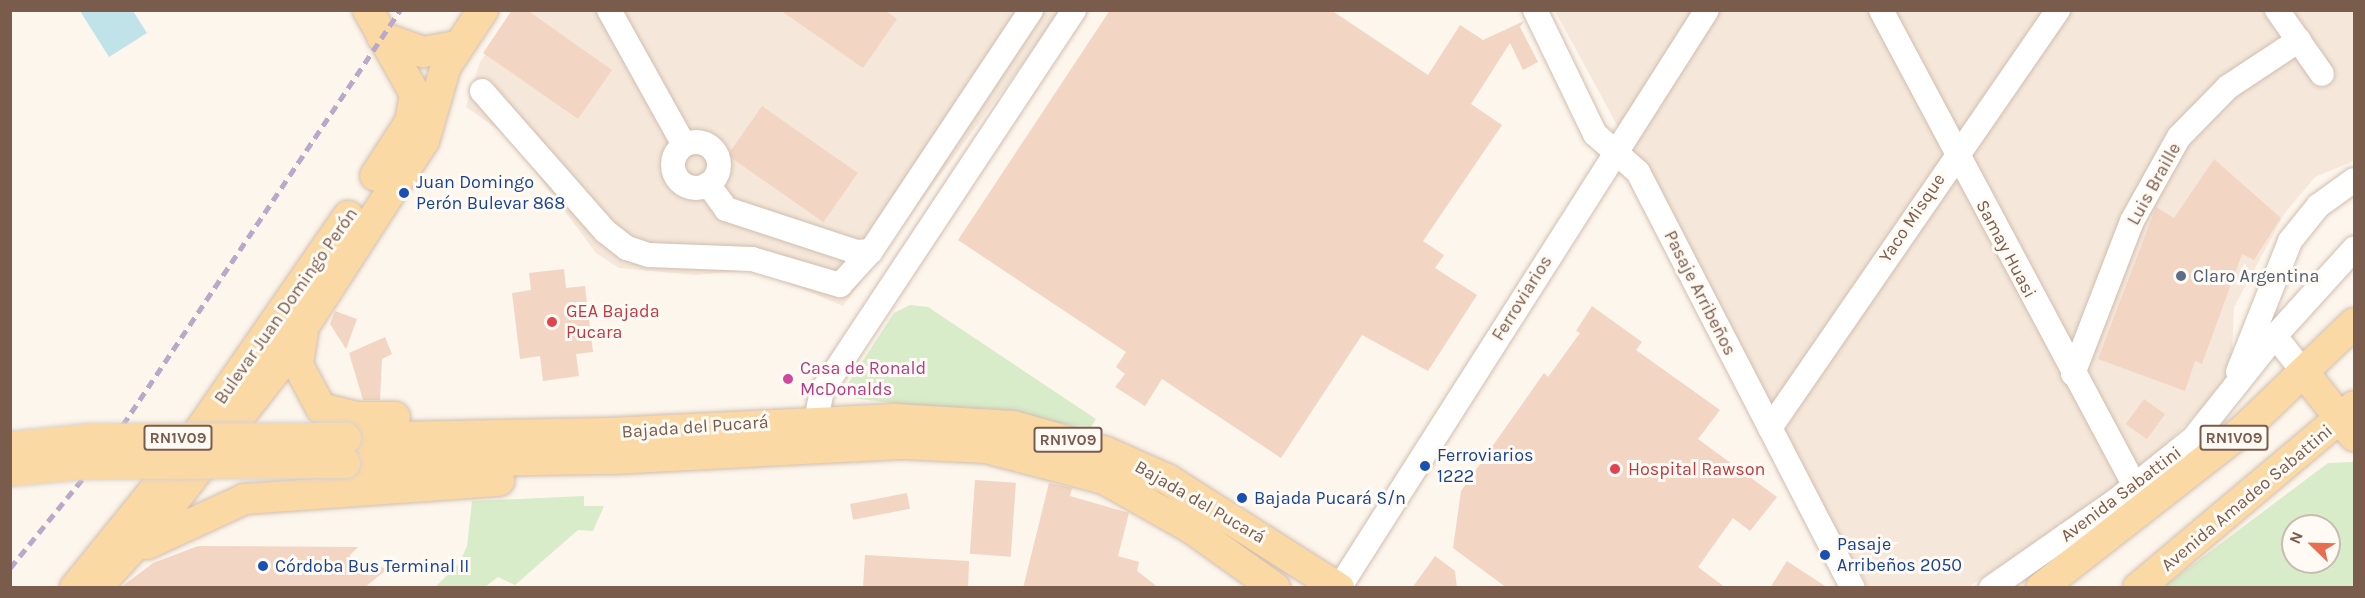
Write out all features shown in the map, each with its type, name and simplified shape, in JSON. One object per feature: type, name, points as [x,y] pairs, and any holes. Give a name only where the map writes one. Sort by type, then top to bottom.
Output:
[{"type":"main road","name":"Bulevar Juan Domingo Perón","points":[[75,588],[186,468],[235,426],[305,324],[424,141],[456,45],[483,10]]},
{"type":"main road","name":"Bulevar Juan Domingo Perón","points":[[370,21],[423,52],[456,45]]},
{"type":"main road","name":"Bulevar Juan Domingo Perón","points":[[96,588],[128,555],[410,122],[413,86],[370,21]]},
{"type":"main road","name":"RN1V09","points":[[2025,588],[2090,542],[2138,495],[2305,374],[2355,323]]},
{"type":"main road","points":[[305,324],[297,352],[303,383],[321,408],[337,414],[761,421]]},
{"type":"main road","points":[[2305,374],[2350,421]]},
{"type":"main road","name":"Bajada del Pucará","points":[[10,471],[85,464],[345,451],[761,421],[984,422],[1082,444],[1167,479],[1339,587]]},
{"type":"main road","name":"Avenida Amadeo Sabattini","points":[[2138,588],[2350,421]]},
{"type":"main road","name":"Bajada del Pucará","points":[[10,447],[101,439],[345,451],[803,449],[949,445],[1014,452],[1071,468],[1152,504],[1275,588]]},
{"type":"main road","points":[[128,555],[220,507],[268,496],[393,485],[688,471],[803,449]]},
{"type":"main road","points":[[186,468],[220,507]]},
{"type":"main road","points":[[2041,588],[2138,495]]},
{"type":"street","points":[[609,10],[684,146]]},
{"type":"street","points":[[482,91],[605,231],[627,248],[649,255],[752,259],[840,285],[871,251],[1030,10]]},
{"type":"street","points":[[816,421],[822,390],[1074,10]]},
{"type":"street","name":"Pasaje Arribeños","points":[[1535,10],[1595,134],[1638,172],[1853,588]]},
{"type":"street","name":"Samay Huasi","points":[[1881,10],[2138,495]]},
{"type":"street","name":"Yaco Misque","points":[[1770,428],[1956,154],[2058,10]]},
{"type":"street","points":[[2277,10],[2322,74]]},
{"type":"street","name":"Ferroviarios","points":[[1339,587],[1615,153],[1697,16]]},
{"type":"street","name":"Luis Braille","points":[[2073,374],[2132,221],[2179,137],[2228,87],[2298,40]]},
{"type":"street","points":[[698,141],[716,152],[719,166],[708,184],[693,187],[679,180],[674,166],[684,146],[698,141]]},
{"type":"street","points":[[2232,392],[2276,263],[2318,206],[2355,180]]},
{"type":"street","points":[[708,184],[726,209],[857,252],[871,251]]},
{"type":"street","name":"Avenida Sabattini","points":[[1991,588],[2138,495],[2193,439],[2275,336],[2355,249]]},
{"type":"street","points":[[2275,336],[2305,374]]},
{"type":"street","points":[[2090,542],[2138,495]]},
{"type":"shaded area","points":[[514,11],[1062,11],[843,306],[757,270],[695,275],[619,268],[596,253],[510,138],[466,107],[480,62]]},
{"type":"shaded area","points":[[1555,11],[2354,11],[2354,161],[2315,177],[2285,213],[2234,307],[2231,379],[2139,471],[1969,587],[1868,587]]},
{"type":"green space","points":[[910,305],[928,307],[1096,419],[1091,427],[851,398],[845,388],[894,313]]},
{"type":"green space","points":[[2354,462],[2354,587],[2163,587],[2328,463]]},
{"type":"green space","points":[[584,496],[584,506],[604,506],[593,531],[578,530],[515,585],[498,577],[485,587],[435,587],[459,564],[467,546],[472,501]]},
{"type":"water","points":[[80,11],[133,11],[147,33],[109,57]]},
{"type":"building","points":[[512,10],[527,10],[612,70],[578,119],[483,53]]},
{"type":"building","points":[[780,10],[885,10],[897,19],[863,68]]},
{"type":"building","points":[[1110,10],[1331,10],[1428,75],[1460,25],[1483,40],[1524,21],[1520,27],[1538,62],[1523,70],[1510,43],[1471,104],[1502,125],[1423,241],[1444,255],[1435,268],[1477,295],[1428,371],[1362,335],[1281,458],[1162,379],[1145,406],[1115,387],[1125,374],[1116,367],[1126,352],[958,240]]},
{"type":"building","points":[[762,106],[858,173],[823,222],[728,155]]},
{"type":"building","name":"Claro Argentina","points":[[2214,159],[2281,218],[2254,260],[2242,254],[2202,364],[2195,361],[2185,391],[2098,359],[2156,207],[2174,218]]},
{"type":"building","name":"GEA Bajada Pucara","points":[[564,269],[566,288],[585,286],[593,352],[576,354],[579,376],[543,381],[540,356],[520,359],[512,293],[531,290],[529,273]]},
{"type":"building","name":"Hospital Rawson","points":[[1592,306],[1642,342],[1636,350],[1720,410],[1698,439],[1777,497],[1750,531],[1733,518],[1698,567],[1726,588],[1507,588],[1453,548],[1461,491],[1544,373],[1548,377],[1580,333],[1576,331]]},
{"type":"building","points":[[335,311],[357,319],[346,349],[330,324]]},
{"type":"building","points":[[385,337],[392,354],[382,359],[380,400],[363,400],[349,353]]},
{"type":"building","points":[[2144,399],[2165,414],[2147,439],[2126,424]]},
{"type":"building","points":[[975,480],[1016,483],[1011,557],[970,554]]},
{"type":"building","points":[[1049,483],[1072,488],[1070,496],[1129,513],[1118,556],[1139,562],[1137,571],[1159,588],[1023,588]]},
{"type":"building","points":[[907,493],[910,509],[853,520],[850,504]]},
{"type":"building","name":"Córdoba Bus Terminal II","points":[[198,546],[358,547],[349,556],[387,569],[364,588],[120,588],[153,563]]},
{"type":"building","points":[[865,555],[969,561],[968,588],[863,588]]},
{"type":"building","points":[[1435,556],[1455,571],[1457,588],[1412,588]]},
{"type":"building","points":[[1787,561],[1828,588],[1770,588]]},
{"type":"railway","points":[[10,568],[106,450],[400,10]]},
{"type":"place","name":"Juan Domingo Perón Bulevar 868","points":[[404,193]]},
{"type":"place","name":"Claro Argentina","points":[[2181,276]]},
{"type":"place","name":"GEA Bajada Pucara","points":[[552,322]]},
{"type":"place","name":"Casa de Ronald McDonalds","points":[[788,379]]},
{"type":"place","name":"Ferroviarios 1222","points":[[1425,466]]},
{"type":"place","name":"Hospital Rawson","points":[[1615,469]]},
{"type":"place","name":"Bajada Pucará S/n","points":[[1242,498]]},
{"type":"place","name":"Pasaje Arribeños 2050","points":[[1825,555]]},
{"type":"place","name":"Córdoba Bus Terminal II","points":[[263,566]]}]
